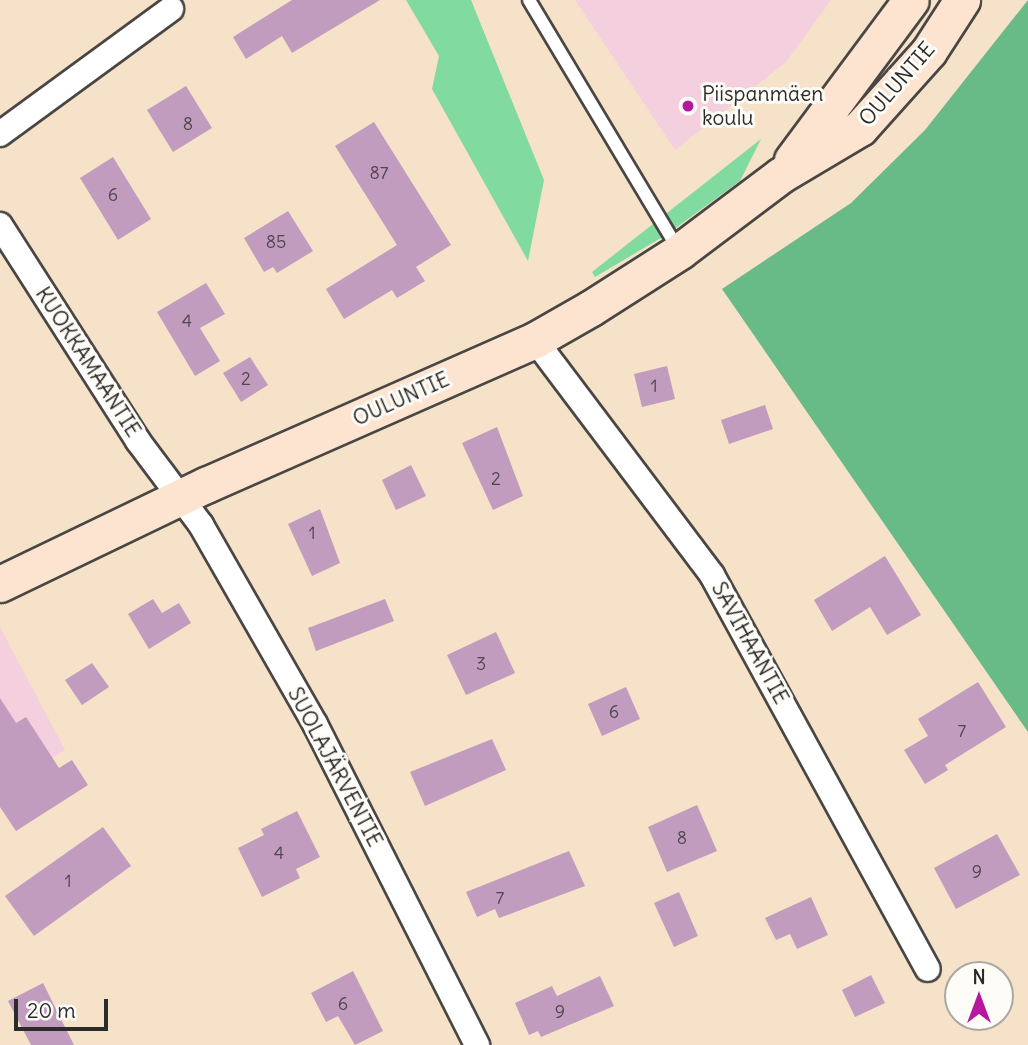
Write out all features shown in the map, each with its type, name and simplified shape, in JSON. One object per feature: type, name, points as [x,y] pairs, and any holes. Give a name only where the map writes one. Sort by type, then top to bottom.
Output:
[{"type":"main road","name":"OULUNTIE","points":[[781,175],[911,0]]},
{"type":"main road","name":"OULUNTIE","points":[[0,584],[180,497],[535,340],[680,251],[781,175],[860,128],[929,51],[962,0]]},
{"type":"street","points":[[0,134],[171,9]]},
{"type":"street","name":"KUOKKAMAANTIE","points":[[0,225],[138,441],[180,497]]},
{"type":"street","name":"SAVIHAANTIE","points":[[535,340],[712,575],[928,969]]},
{"type":"street","name":"SUOLAJÄRVENTIE","points":[[180,497],[201,525],[316,724],[477,1045]]},
{"type":"lane","points":[[529,0],[680,251]]},
{"type":"shaded area","name":"Piispanmäen koulu","points":[[575,0],[831,0],[786,62],[675,150]]},
{"type":"shaded area","points":[[0,627],[65,750],[0,790]]},
{"type":"green space","points":[[406,0],[471,0],[544,180],[528,261],[432,89],[439,56]]},
{"type":"green space","points":[[1028,0],[1028,732],[722,289],[851,203],[925,130]]},
{"type":"green space","points":[[761,139],[740,181],[666,235],[595,277],[592,272]]},
{"type":"building","points":[[292,0],[380,0],[292,53],[282,36],[246,59],[233,37]]},
{"type":"building","points":[[186,86],[212,128],[173,152],[147,110]]},
{"type":"building","points":[[374,122],[451,245],[416,267],[425,281],[397,298],[392,290],[344,319],[326,289],[397,245],[335,146]]},
{"type":"building","points":[[113,157],[151,219],[118,240],[80,178]]},
{"type":"building","points":[[288,211],[313,251],[277,273],[273,267],[264,272],[244,238]]},
{"type":"building","points":[[206,283],[225,314],[200,328],[220,361],[195,376],[157,312]]},
{"type":"building","points":[[250,357],[268,385],[241,402],[223,373]]},
{"type":"building","points":[[667,366],[675,399],[642,407],[634,374]]},
{"type":"building","points":[[765,405],[773,429],[729,444],[721,420]]},
{"type":"building","points":[[497,427],[523,496],[493,510],[462,443]]},
{"type":"building","points":[[411,465],[426,496],[396,510],[382,480]]},
{"type":"building","points":[[320,509],[340,563],[312,576],[288,524]]},
{"type":"building","points":[[885,556],[921,615],[887,635],[870,607],[832,631],[814,600]]},
{"type":"building","points":[[153,599],[162,613],[179,603],[191,623],[149,649],[128,614]]},
{"type":"building","points":[[385,599],[394,621],[316,651],[308,628]]},
{"type":"building","points":[[496,632],[515,673],[466,695],[447,655]]},
{"type":"building","points":[[92,663],[109,687],[82,705],[65,680]]},
{"type":"building","points":[[978,682],[1006,727],[945,765],[948,770],[925,784],[904,750],[928,736],[918,719]]},
{"type":"building","points":[[626,687],[640,719],[602,736],[588,704]]},
{"type":"building","points":[[0,698],[16,723],[26,717],[59,768],[72,760],[88,785],[16,831],[0,807]]},
{"type":"building","points":[[492,739],[506,770],[425,806],[410,772]]},
{"type":"building","points":[[697,805],[717,851],[667,872],[648,827]]},
{"type":"building","points":[[297,811],[320,857],[296,869],[300,878],[262,897],[238,848],[264,835],[261,829]]},
{"type":"building","points":[[103,827],[131,866],[34,936],[5,896]]},
{"type":"building","points":[[997,834],[1020,875],[956,909],[934,868]]},
{"type":"building","points":[[569,851],[585,886],[499,918],[495,909],[477,917],[466,892]]},
{"type":"building","points":[[679,892],[698,936],[674,947],[654,903]]},
{"type":"building","points":[[811,897],[828,935],[797,949],[790,934],[776,940],[765,918]]},
{"type":"building","points":[[353,971],[383,1031],[355,1045],[338,1016],[326,1022],[311,993]]},
{"type":"building","points":[[871,975],[885,1003],[855,1017],[842,990]]},
{"type":"building","points":[[600,976],[614,1006],[541,1037],[538,1031],[529,1035],[515,1003],[552,986],[557,996]]},
{"type":"building","points":[[43,983],[74,1045],[31,1045],[8,1001]]},
{"type":"place","name":"Piispanmäen koulu","points":[[688,106]]}]
